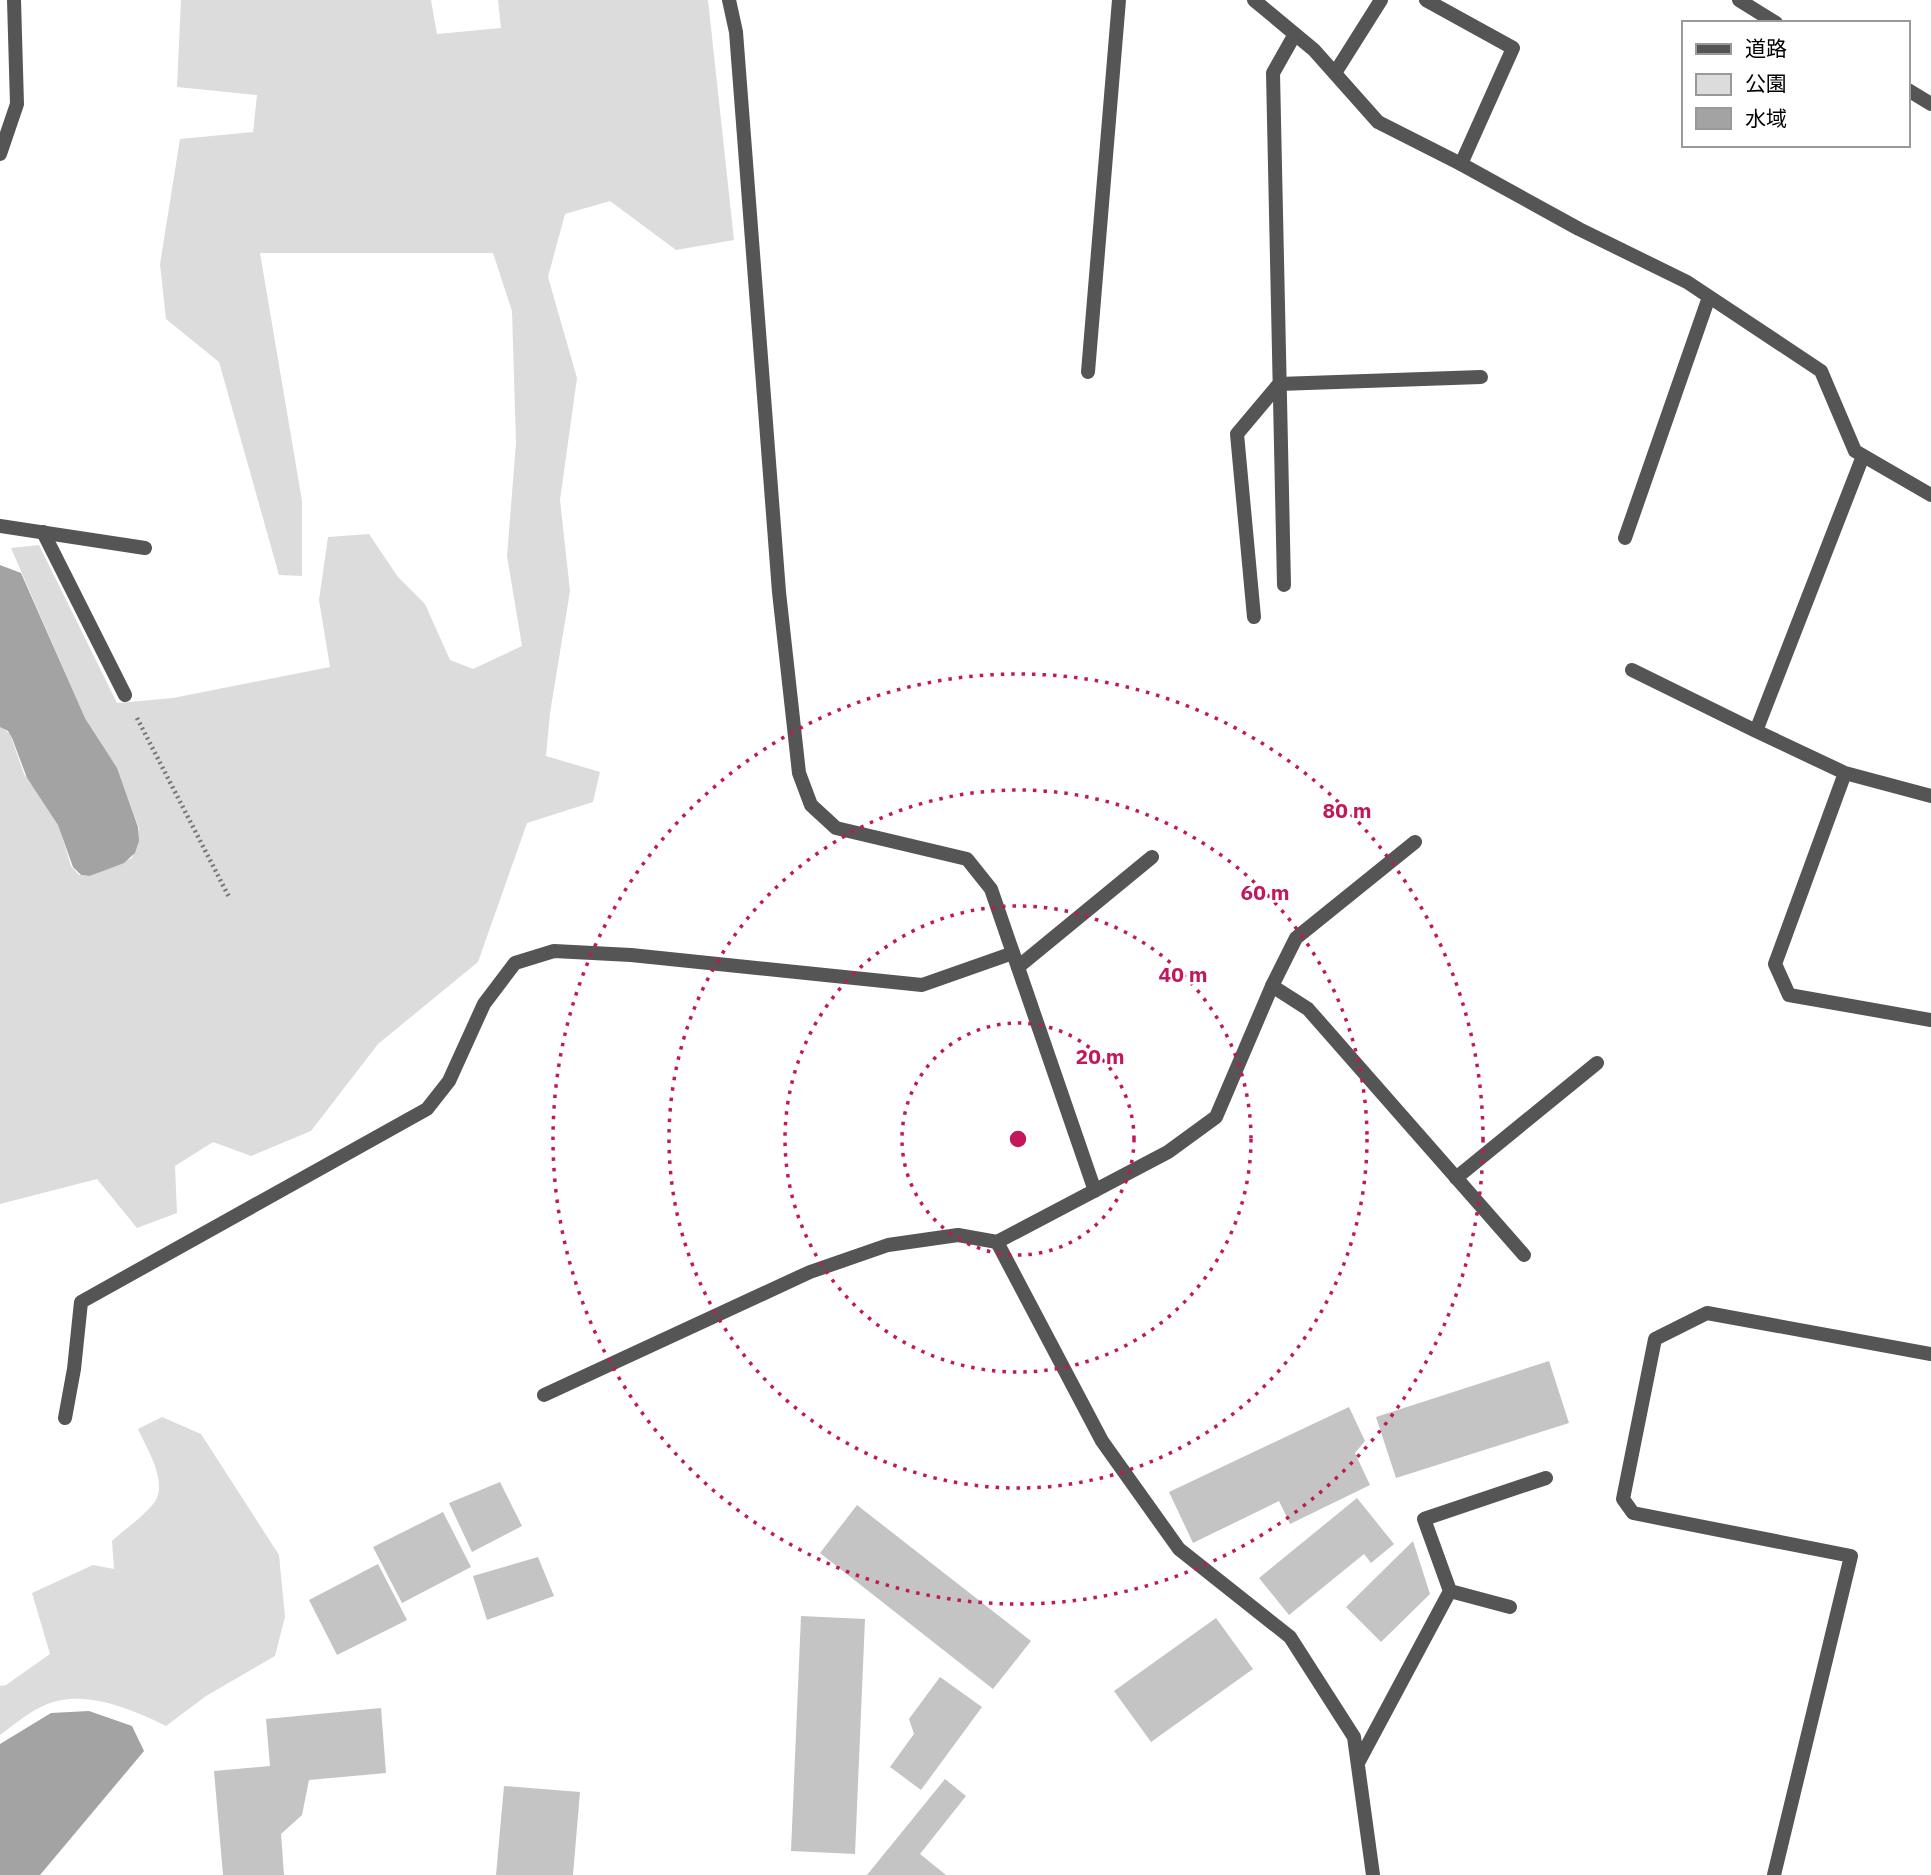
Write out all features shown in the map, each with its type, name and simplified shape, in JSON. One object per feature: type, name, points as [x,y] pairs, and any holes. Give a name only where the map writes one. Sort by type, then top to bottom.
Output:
[{"type":"street","points":[[0,154],[17,104],[14,0]]},
{"type":"street","points":[[729,0],[737,32],[779,592],[799,773],[811,805],[836,828],[967,859],[991,888],[1095,1191]]},
{"type":"street","points":[[1088,372],[1119,0]]},
{"type":"street","points":[[1254,0],[1314,51],[1378,122],[1579,229],[1687,282],[1821,371],[1855,451],[1931,495]]},
{"type":"street","points":[[1335,74],[1381,0]]},
{"type":"street","points":[[1426,0],[1513,48],[1461,164]]},
{"type":"street","points":[[1739,0],[1773,21]]},
{"type":"street","points":[[1284,585],[1273,73],[1295,34]]},
{"type":"street","points":[[1910,91],[1931,104]]},
{"type":"street","points":[[1625,538],[1709,297]]},
{"type":"street","points":[[1254,617],[1237,435],[1279,384],[1481,377]]},
{"type":"street","points":[[1756,732],[1863,456]]},
{"type":"street","points":[[0,526],[145,548]]},
{"type":"street","points":[[43,532],[125,695]]},
{"type":"street","points":[[1632,670],[1845,773],[1931,796]]},
{"type":"street","points":[[1845,773],[1775,964],[1789,995],[1931,1020]]},
{"type":"street","points":[[544,1395],[810,1272],[888,1245],[958,1235],[997,1242],[1168,1152],[1216,1117],[1272,986],[1296,938],[1415,842]]},
{"type":"street","points":[[65,1418],[74,1369],[81,1302],[427,1109],[449,1082],[484,1004],[515,963],[554,951],[631,954],[922,985],[1016,960],[1152,856]]},
{"type":"street","points":[[1272,986],[1308,1009],[1524,1255]]},
{"type":"street","points":[[1457,1178],[1597,1063]]},
{"type":"street","points":[[997,1242],[1102,1441],[1179,1549],[1290,1637],[1354,1737],[1373,1875]]},
{"type":"street","points":[[1774,1875],[1851,1556],[1633,1513],[1623,1499],[1655,1339],[1707,1312],[1931,1354]]},
{"type":"street","points":[[1358,1763],[1450,1591],[1424,1519],[1546,1478]]},
{"type":"street","points":[[1450,1591],[1510,1607]]},
{"type":"path","points":[[125,695],[229,897]]},
{"type":"green space","points":[[181,0],[431,0],[437,34],[501,28],[498,0],[708,0],[734,240],[676,250],[610,201],[565,214],[548,277],[577,378],[560,500],[570,591],[550,713],[546,756],[600,772],[593,802],[527,823],[478,962],[378,1044],[311,1131],[251,1156],[213,1142],[175,1166],[177,1213],[137,1228],[97,1179],[0,1204],[0,726],[10,734],[24,774],[58,823],[71,866],[79,875],[91,876],[132,858],[137,846],[139,828],[116,767],[84,716],[11,548],[39,545],[117,703],[173,698],[330,667],[319,600],[328,537],[369,534],[398,577],[425,604],[450,660],[473,669],[522,646],[507,556],[516,443],[512,311],[493,253],[260,253],[302,501],[302,576],[279,575],[219,362],[166,319],[160,264],[180,139],[253,132],[257,95],[177,87]]},
{"type":"green space","points":[[162,1417],[201,1434],[279,1555],[285,1617],[275,1656],[206,1696],[166,1726],[104,1702],[72,1699],[41,1707],[0,1735],[0,1686],[6,1685],[50,1654],[32,1593],[93,1565],[114,1569],[112,1541],[145,1513],[158,1495],[155,1466],[138,1429]]},
{"type":"water","points":[[0,565],[21,573],[85,718],[117,768],[138,827],[139,841],[135,853],[124,863],[90,876],[81,875],[73,867],[58,825],[27,778],[8,731],[0,727]]},
{"type":"water","points":[[89,1711],[132,1726],[144,1751],[40,1875],[0,1875],[0,1744],[51,1713]]},
{"type":"building","points":[[1549,1361],[1569,1423],[1396,1478],[1376,1417]]},
{"type":"building","points":[[1349,1407],[1365,1441],[1355,1453],[1370,1485],[1290,1524],[1279,1501],[1193,1543],[1169,1492]]},
{"type":"building","points":[[500,1482],[522,1526],[472,1552],[449,1503]]},
{"type":"building","points":[[1357,1498],[1394,1544],[1371,1563],[1364,1554],[1289,1615],[1259,1578]]},
{"type":"building","points":[[857,1505],[1031,1641],[993,1689],[820,1553]]},
{"type":"building","points":[[443,1512],[471,1567],[402,1603],[373,1547]]},
{"type":"building","points":[[1413,1541],[1430,1594],[1381,1642],[1346,1607]]},
{"type":"building","points":[[538,1557],[554,1596],[487,1620],[473,1576]]},
{"type":"building","points":[[378,1564],[407,1620],[337,1655],[309,1600]]},
{"type":"building","points":[[801,1616],[865,1619],[855,1854],[791,1851]]},
{"type":"building","points":[[1216,1618],[1253,1669],[1151,1742],[1114,1691]]},
{"type":"building","points":[[940,1677],[982,1707],[921,1790],[890,1767],[914,1734],[909,1719]]},
{"type":"building","points":[[381,1708],[386,1773],[309,1780],[302,1815],[281,1834],[284,1875],[223,1875],[214,1771],[270,1766],[266,1719]]},
{"type":"building","points":[[945,1779],[966,1796],[920,1854],[946,1875],[867,1875]]},
{"type":"building","points":[[504,1786],[580,1792],[573,1875],[496,1875]]}]
